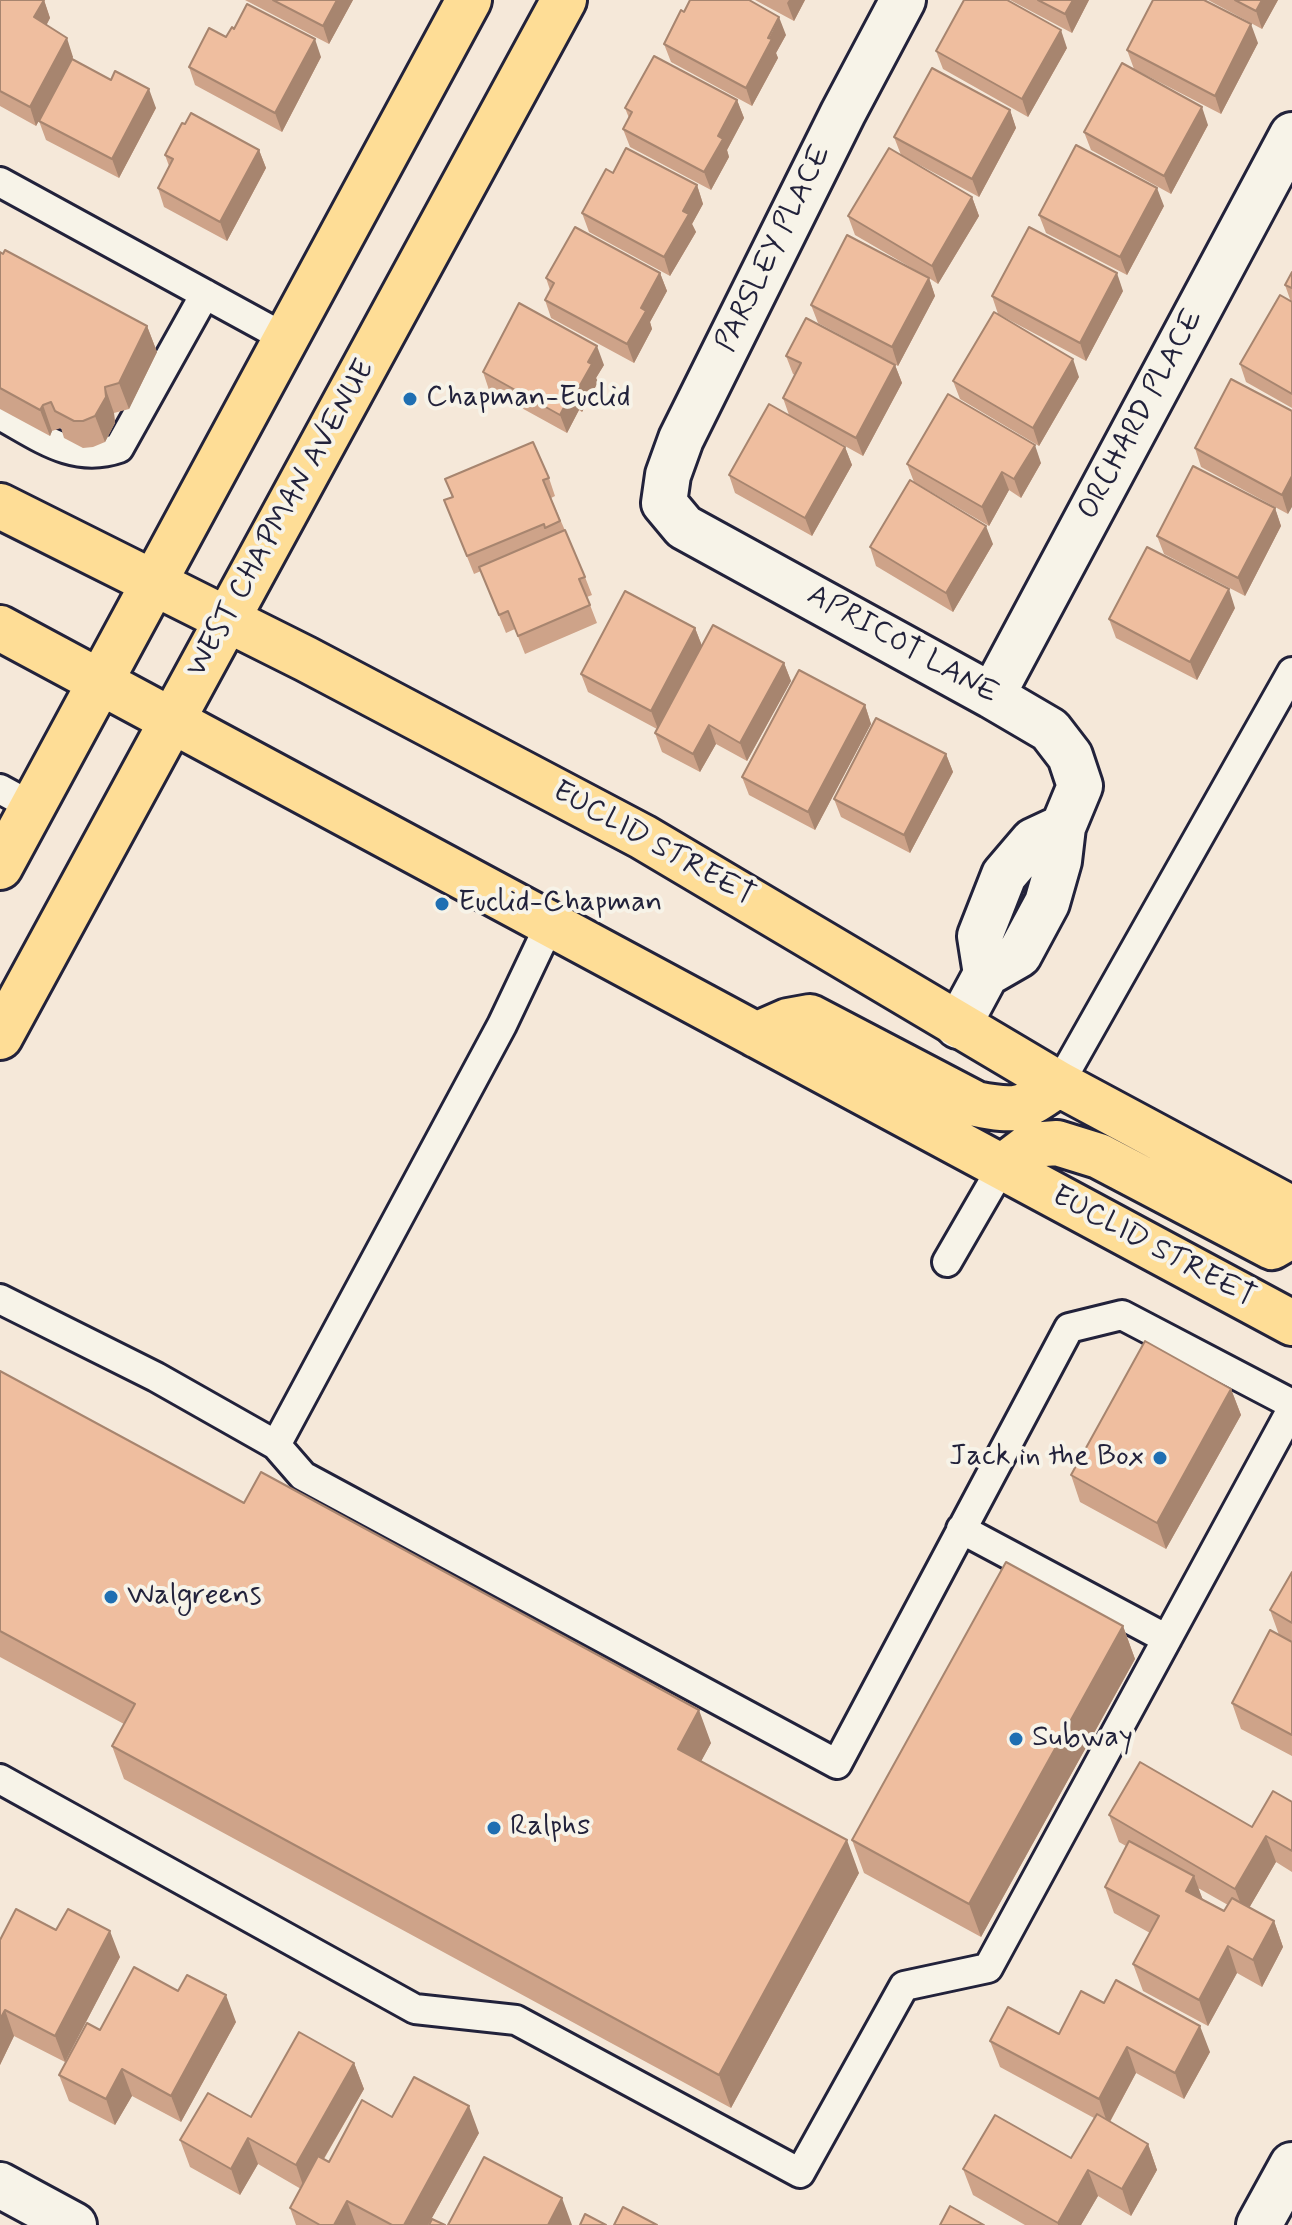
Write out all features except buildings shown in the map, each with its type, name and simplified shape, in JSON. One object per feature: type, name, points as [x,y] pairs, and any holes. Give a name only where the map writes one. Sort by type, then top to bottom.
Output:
[{"type":"main road","points":[[0,867],[16,798],[100,682],[469,0]]},
{"type":"main road","name":"WEST CHAPMAN AVENUE","points":[[0,1037],[564,0]]},
{"type":"main road","name":"EUCLID STREET","points":[[0,506],[227,620],[643,837],[1059,1084],[1292,1209]]},
{"type":"main road","name":"EUCLID STREET","points":[[0,628],[1292,1323]]},
{"type":"main road","points":[[756,1035],[788,1021],[810,1017],[976,1104],[1002,1109],[1026,1107],[1059,1084]]},
{"type":"main road","points":[[1002,1167],[1031,1145],[1057,1143],[1099,1156],[1272,1247],[1292,1235]]},
{"type":"street","name":"PARSLEY PLACE","points":[[664,503],[668,475],[681,439],[843,113],[903,0]]},
{"type":"street","name":"ORCHARD PLACE","points":[[992,696],[1292,135]]},
{"type":"street","name":"APRICOT LANE","points":[[664,503],[684,527],[1050,730],[1070,756],[1080,786],[1063,827],[1059,861],[1047,903],[1019,955],[986,974],[958,1026]]},
{"type":"street","points":[[1259,2225],[1292,2165]]},
{"type":"street","points":[[0,2185],[74,2225]]},
{"type":"lane","points":[[0,182],[287,339]]},
{"type":"lane","points":[[0,415],[65,450],[101,454],[119,448],[205,294]]},
{"type":"lane","points":[[1059,1084],[1292,672]]},
{"type":"lane","points":[[276,1445],[502,1025],[550,924]]},
{"type":"lane","points":[[947,1262],[1002,1167]]},
{"type":"lane","points":[[0,1299],[156,1377],[276,1445],[303,1476],[837,1764],[1069,1328],[1122,1315],[1292,1406],[988,1968],[904,1986],[800,2173],[516,2020],[415,2009],[0,1779]]},
{"type":"lane","points":[[961,1529],[1167,1639]]},
{"type":"place","name":"Chapman-Euclid","points":[[410,399]]},
{"type":"place","name":"Euclid-Chapman","points":[[442,904]]},
{"type":"place","name":"Jack in the Box","points":[[1160,1458]]},
{"type":"place","name":"Walgreens","points":[[111,1597]]},
{"type":"place","name":"Subway","points":[[1016,1739]]},
{"type":"place","name":"Ralphs","points":[[494,1828]]}]
